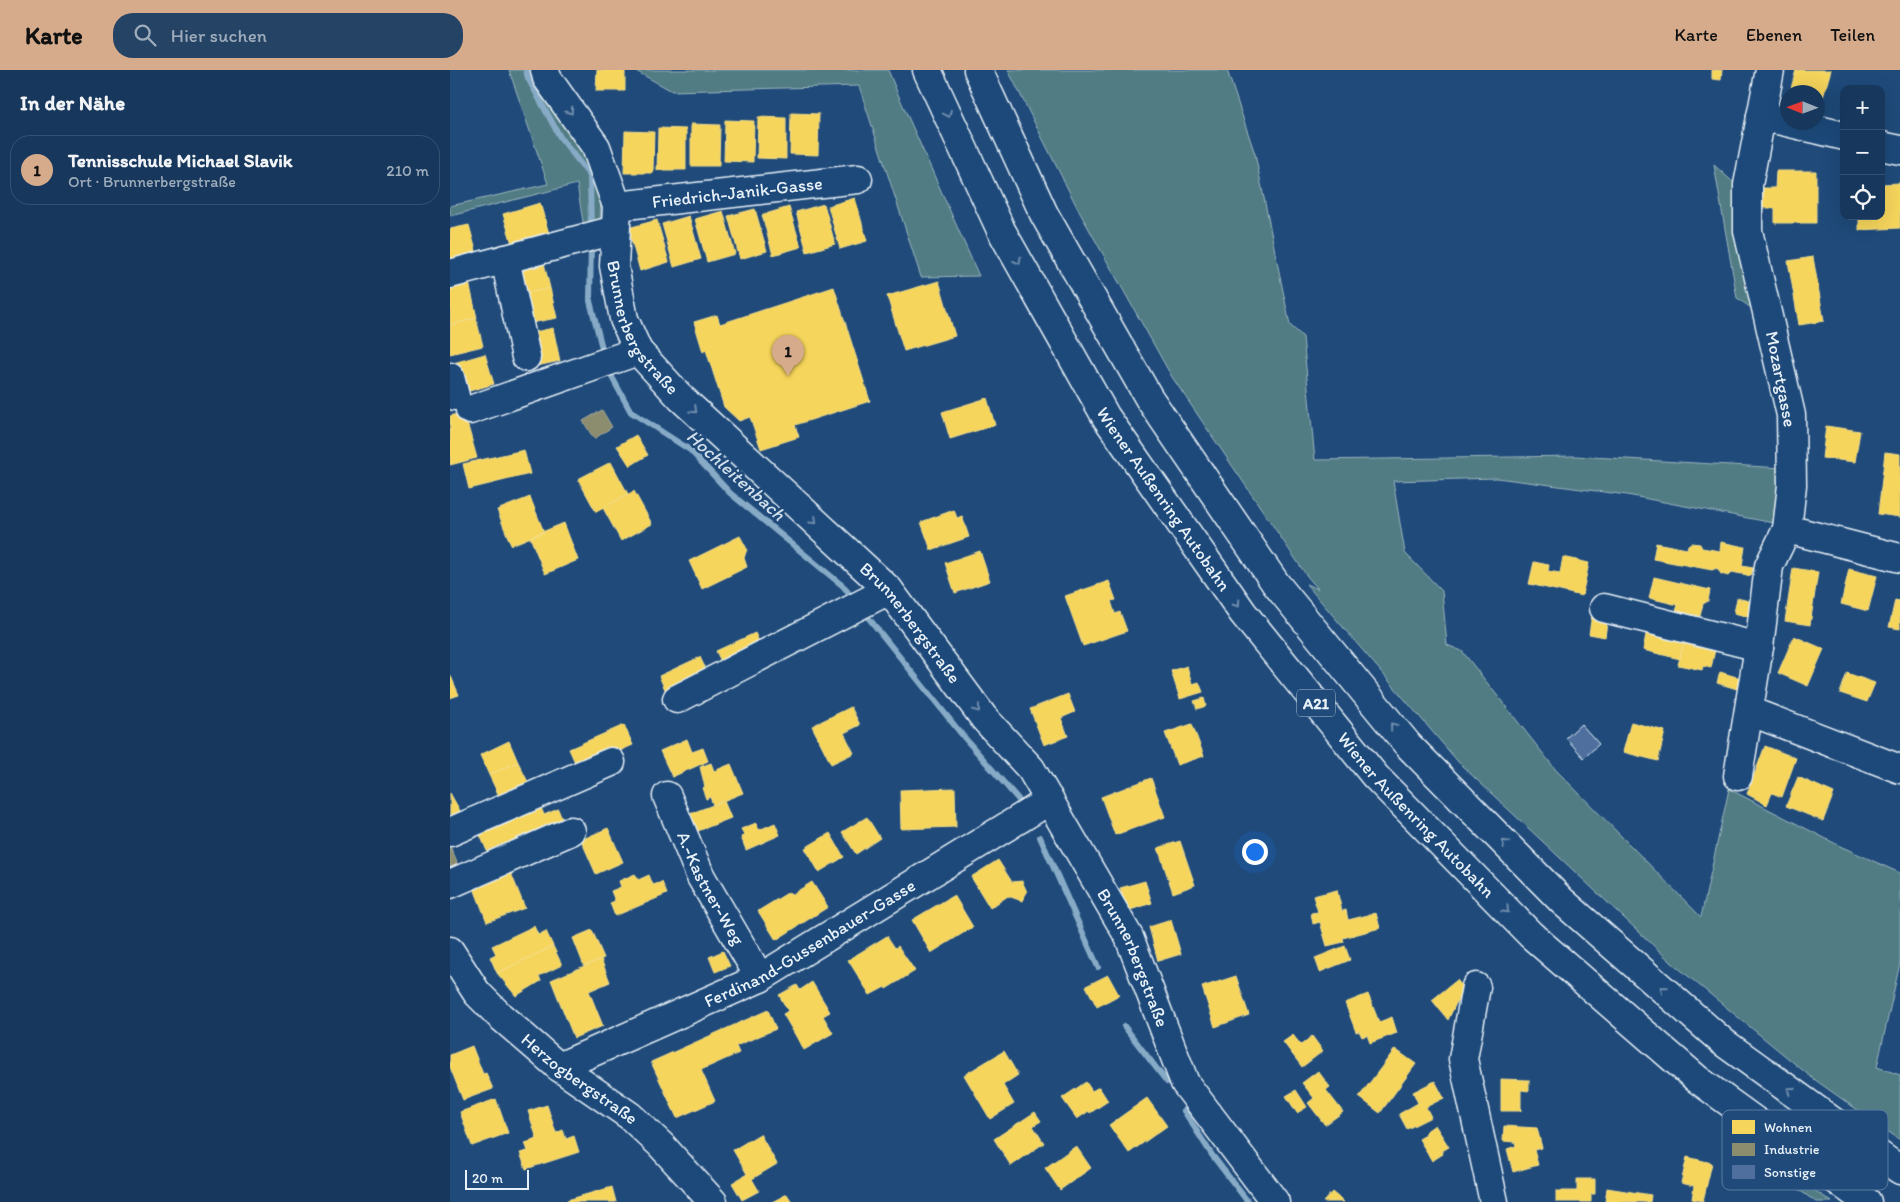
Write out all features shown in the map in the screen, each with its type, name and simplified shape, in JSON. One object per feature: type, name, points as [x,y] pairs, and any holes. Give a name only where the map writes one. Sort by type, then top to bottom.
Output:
[{"type":"main road","name":"Brunnerbergstraße","points":[[545,70],[547,78],[596,147],[602,227],[614,266],[624,319],[638,351],[870,600],[1031,769],[1129,937],[1185,1083],[1274,1202]]},
{"type":"main road","name":"Wiener Außenring Autobahn","points":[[927,70],[1001,230],[1106,417],[1243,613],[1375,776],[1531,936],[1697,1079],[1740,1110]]},
{"type":"main road","name":"A21","points":[[978,70],[1044,214],[1149,398],[1276,584],[1408,745],[1562,901],[1723,1042],[1817,1110]]},
{"type":"main road","name":"Mozartgasse","points":[[1738,776],[1759,647],[1769,566],[1787,529],[1792,485],[1791,416],[1748,231],[1748,185],[1770,70]]},
{"type":"main road","points":[[1761,116],[1840,135]]},
{"type":"main road","points":[[1885,147],[1900,150]]},
{"type":"main road","name":"Friedrich-Janik-Gasse","points":[[450,274],[505,259],[602,227],[858,179]]},
{"type":"main road","points":[[505,259],[526,357]]},
{"type":"main road","points":[[458,395],[602,363],[638,351]]},
{"type":"main road","points":[[1787,529],[1900,558]]},
{"type":"main road","points":[[677,699],[870,600]]},
{"type":"main road","points":[[1604,608],[1759,647]]},
{"type":"main road","points":[[1749,710],[1900,769]]},
{"type":"main road","points":[[450,832],[611,762]]},
{"type":"main road","name":"A.-Kastner-Weg","points":[[667,796],[701,877],[760,978]]},
{"type":"main road","name":"Ferdinand-Gussenbauer-Gasse","points":[[559,1067],[760,978],[1050,800]]},
{"type":"main road","points":[[450,884],[571,831]]},
{"type":"main road","name":"Herzogbergstraße","points":[[450,951],[477,993],[500,1016],[559,1067],[630,1116],[661,1145],[713,1202]]},
{"type":"main road","points":[[1476,987],[1463,1059],[1494,1202]]},
{"type":"main road","name":"A21","points":[[1888,1161],[1900,1170]]},
{"type":"main road","name":"Wiener Außenring Autobahn","points":[[1850,1190],[1867,1202]]},
{"type":"green space","points":[[509,70],[537,70],[581,143],[601,189],[600,223],[584,228],[577,184],[450,216],[450,206],[548,184]]},
{"type":"green space","points":[[634,70],[888,70],[979,276],[921,277],[859,86],[672,91]]},
{"type":"green space","points":[[1008,70],[1227,70],[1255,154],[1290,325],[1303,337],[1315,460],[1575,456],[1782,468],[1774,523],[1627,495],[1497,478],[1393,481],[1405,553],[1442,591],[1447,645],[1462,651],[1556,770],[1701,917],[1729,789],[1840,846],[1900,873],[1900,963],[1877,1067],[1900,1075],[1900,1140],[1888,1132],[1888,1110],[1858,1110],[1811,1077],[1671,962],[1460,764],[1306,584],[1318,589],[1307,576],[1172,377],[1080,213]]},
{"type":"green space","points":[[1714,165],[1734,183],[1737,218],[1754,310],[1737,298]]},
{"type":"green space","points":[[1799,1190],[1814,1190],[1832,1202],[1816,1202]]},
{"type":"building: Wohnen","points":[[597,70],[625,70],[625,91],[596,91]]},
{"type":"building: Wohnen","points":[[1712,70],[1722,70],[1721,80],[1712,79]]},
{"type":"building: Wohnen","points":[[1796,70],[1831,70],[1825,91],[1825,85],[1792,85]]},
{"type":"building: Wohnen","points":[[791,113],[819,114],[818,155],[790,154]]},
{"type":"building: Wohnen","points":[[758,117],[786,118],[786,159],[757,158]]},
{"type":"building: Wohnen","points":[[725,120],[754,121],[753,162],[724,161]]},
{"type":"building: Wohnen","points":[[691,124],[720,125],[719,166],[691,166]]},
{"type":"building: Wohnen","points":[[658,128],[686,129],[686,170],[657,170]]},
{"type":"building: Wohnen","points":[[625,131],[654,132],[653,173],[624,173]]},
{"type":"building: Wohnen","points":[[1776,171],[1816,171],[1816,223],[1775,223],[1775,208],[1758,208],[1758,188],[1775,188]]},
{"type":"building: Wohnen","points":[[1900,183],[1900,228],[1859,230],[1859,220],[1885,220],[1885,184]]},
{"type":"building: Wohnen","points":[[855,198],[867,241],[840,249],[828,206]]},
{"type":"building: Wohnen","points":[[540,203],[550,237],[513,247],[503,214]]},
{"type":"building: Wohnen","points":[[824,204],[835,244],[807,252],[796,212]]},
{"type":"building: Wohnen","points":[[789,207],[801,247],[773,255],[762,215]]},
{"type":"building: Wohnen","points":[[755,209],[767,251],[740,259],[728,216]]},
{"type":"building: Wohnen","points":[[723,211],[735,254],[707,262],[695,219]]},
{"type":"building: Wohnen","points":[[689,216],[701,259],[674,267],[662,224]]},
{"type":"building: Wohnen","points":[[657,220],[669,262],[640,271],[628,228]]},
{"type":"building: Wohnen","points":[[469,225],[478,258],[450,265],[450,229]]},
{"type":"building: Wohnen","points":[[1813,257],[1824,321],[1799,325],[1788,261]]},
{"type":"building: Wohnen","points":[[543,259],[550,288],[519,295],[513,265]]},
{"type":"building: Wohnen","points":[[939,281],[955,336],[904,351],[887,296]]},
{"type":"building: Wohnen","points":[[469,282],[477,318],[450,325],[450,286]]},
{"type":"building: Wohnen","points":[[834,287],[870,401],[795,425],[799,437],[761,449],[750,417],[739,421],[724,407],[706,350],[703,352],[694,322],[717,315],[720,324]]},
{"type":"building: Wohnen","points":[[550,288],[557,318],[526,324],[519,295]]},
{"type":"building: Wohnen","points":[[476,318],[483,346],[450,354],[450,325]]},
{"type":"building: Wohnen","points":[[553,328],[560,361],[532,367],[526,334]]},
{"type":"building: Wohnen","points":[[485,354],[494,384],[459,394],[450,364]]},
{"type":"building: Wohnen","points":[[987,398],[995,425],[950,439],[942,412]]},
{"type":"building: Wohnen","points":[[464,412],[477,458],[450,465],[450,416]]},
{"type":"building: Wohnen","points":[[1826,426],[1860,431],[1855,462],[1822,458]]},
{"type":"building: Wohnen","points":[[636,435],[648,455],[630,466],[617,446]]},
{"type":"building: Wohnen","points":[[524,450],[530,474],[469,489],[463,464]]},
{"type":"building: Wohnen","points":[[1885,452],[1900,454],[1900,517],[1878,514]]},
{"type":"building: Wohnen","points":[[611,462],[628,494],[596,512],[578,479]]},
{"type":"building: Wohnen","points":[[634,491],[652,524],[621,541],[603,508]]},
{"type":"building: Wohnen","points":[[530,497],[544,532],[511,545],[497,510]]},
{"type":"building: Wohnen","points":[[954,510],[957,518],[962,516],[969,537],[931,550],[921,522]]},
{"type":"building: Wohnen","points":[[564,523],[578,560],[545,574],[530,537]]},
{"type":"building: Wohnen","points":[[740,536],[747,549],[744,558],[747,567],[702,589],[689,561]]},
{"type":"building: Wohnen","points":[[1721,542],[1745,547],[1742,566],[1753,568],[1751,576],[1732,572],[1728,576],[1721,574],[1717,568],[1712,570],[1653,559],[1656,543],[1687,549],[1691,543],[1700,544],[1702,548],[1720,551]]},
{"type":"building: Wohnen","points":[[980,551],[990,581],[955,593],[945,563]]},
{"type":"building: Wohnen","points":[[1563,557],[1589,563],[1582,596],[1529,584],[1534,562],[1549,565],[1548,571],[1560,573]]},
{"type":"building: Wohnen","points":[[1793,568],[1818,572],[1810,625],[1785,621]]},
{"type":"building: Wohnen","points":[[1849,569],[1877,576],[1868,611],[1841,604]]},
{"type":"building: Wohnen","points":[[1654,577],[1710,590],[1708,601],[1703,604],[1700,616],[1676,611],[1678,605],[1649,598]]},
{"type":"building: Wohnen","points":[[1109,581],[1116,600],[1111,601],[1115,614],[1120,612],[1127,631],[1083,646],[1065,596]]},
{"type":"building: Wohnen","points":[[1737,598],[1753,602],[1749,617],[1734,613]]},
{"type":"building: Wohnen","points":[[1895,600],[1900,601],[1900,629],[1889,627]]},
{"type":"building: Wohnen","points":[[1592,614],[1608,616],[1605,637],[1589,634]]},
{"type":"building: Wohnen","points":[[1647,629],[1685,638],[1680,659],[1643,650]]},
{"type":"building: Wohnen","points":[[755,633],[763,650],[724,668],[716,651]]},
{"type":"building: Wohnen","points":[[1794,636],[1824,649],[1808,686],[1778,673]]},
{"type":"building: Wohnen","points":[[1685,638],[1708,643],[1707,648],[1715,650],[1711,668],[1703,666],[1702,670],[1678,665]]},
{"type":"building: Wohnen","points":[[700,657],[708,674],[667,694],[659,676]]},
{"type":"building: Wohnen","points":[[1187,666],[1192,684],[1199,682],[1203,692],[1180,699],[1171,671]]},
{"type":"building: Wohnen","points":[[1720,672],[1740,678],[1737,689],[1717,683]]},
{"type":"building: Wohnen","points":[[1847,673],[1875,683],[1867,702],[1840,693]]},
{"type":"building: Wohnen","points":[[450,674],[459,695],[450,698]]},
{"type":"building: Wohnen","points":[[1068,694],[1075,712],[1061,718],[1068,736],[1044,745],[1030,709]]},
{"type":"building: Wohnen","points":[[1204,698],[1206,706],[1197,709],[1194,701]]},
{"type":"building: Wohnen","points":[[851,707],[860,725],[844,733],[854,753],[831,764],[812,726]]},
{"type":"building: Wohnen","points":[[1631,722],[1665,731],[1658,761],[1623,752]]},
{"type":"building: Wohnen","points":[[1192,724],[1204,756],[1177,765],[1165,733]]},
{"type":"building: Wohnen","points":[[624,725],[633,745],[578,769],[569,749]]},
{"type":"building: Wohnen","points":[[687,739],[692,752],[703,748],[708,761],[672,777],[660,751]]},
{"type":"building: Wohnen","points":[[509,741],[518,762],[489,775],[480,755]]},
{"type":"building: Wohnen","points":[[1765,746],[1796,758],[1782,797],[1772,793],[1767,805],[1747,794]]},
{"type":"building: Wohnen","points":[[518,762],[529,784],[500,798],[489,775]]},
{"type":"building: Wohnen","points":[[711,763],[714,771],[731,764],[743,793],[713,805],[710,797],[706,799],[702,788],[705,787],[700,767]]},
{"type":"building: Wohnen","points":[[1798,777],[1834,793],[1823,821],[1786,806]]},
{"type":"building: Wohnen","points":[[1151,778],[1165,817],[1115,835],[1101,797]]},
{"type":"building: Wohnen","points":[[955,788],[956,827],[901,829],[900,790]]},
{"type":"building: Wohnen","points":[[450,793],[463,816],[450,823]]},
{"type":"building: Wohnen","points":[[724,801],[731,818],[693,833],[686,815]]},
{"type":"building: Wohnen","points":[[540,805],[544,815],[558,809],[564,824],[505,850],[502,844],[487,851],[480,835],[508,823],[506,820]]},
{"type":"building: Wohnen","points":[[867,817],[880,838],[856,854],[842,832]]},
{"type":"building: Wohnen","points":[[756,823],[759,830],[775,823],[780,835],[746,850],[741,837],[745,836],[741,829]]},
{"type":"building: Wohnen","points":[[608,828],[623,862],[596,874],[581,840]]},
{"type":"building: Wohnen","points":[[830,833],[844,857],[819,872],[805,848]]},
{"type":"building: Wohnen","points":[[1180,841],[1195,885],[1173,893],[1158,848]]},
{"type":"building: Wohnen","points":[[998,860],[1012,882],[1022,881],[1027,892],[1022,901],[1008,896],[990,908],[971,877]]},
{"type":"building: Wohnen","points":[[509,868],[525,908],[487,922],[472,883]]},
{"type":"building: Wohnen","points":[[635,874],[638,880],[649,875],[653,885],[662,882],[667,894],[615,916],[610,903],[615,901],[611,891],[621,887],[619,881]]},
{"type":"building: Wohnen","points":[[1145,881],[1152,903],[1127,911],[1120,888]]},
{"type":"building: Wohnen","points":[[812,882],[828,907],[776,940],[758,911],[789,892],[791,895]]},
{"type":"building: Wohnen","points":[[1337,890],[1342,911],[1346,910],[1348,920],[1376,913],[1380,928],[1343,938],[1344,942],[1327,946],[1320,922],[1313,924],[1311,913],[1318,912],[1313,896]]},
{"type":"building: Wohnen","points":[[954,895],[973,927],[931,953],[912,920]]},
{"type":"building: Wohnen","points":[[1171,920],[1181,954],[1158,961],[1149,927]]},
{"type":"building: Wohnen","points":[[534,926],[538,935],[546,931],[553,946],[497,973],[490,957],[496,954],[492,946]]},
{"type":"building: Wohnen","points":[[592,930],[604,958],[584,966],[573,938]]},
{"type":"building: Wohnen","points":[[887,936],[895,948],[898,946],[915,971],[886,989],[885,987],[870,995],[848,960]]},
{"type":"building: Wohnen","points":[[553,946],[562,965],[539,976],[541,981],[516,996],[497,973]]},
{"type":"building: Wohnen","points":[[1345,946],[1350,960],[1320,972],[1315,958]]},
{"type":"building: Wohnen","points":[[723,951],[730,966],[715,972],[709,957]]},
{"type":"building: Wohnen","points":[[601,959],[610,982],[589,991],[603,1026],[574,1038],[551,980]]},
{"type":"building: Wohnen","points":[[1108,975],[1119,995],[1097,1007],[1086,986]]},
{"type":"building: Wohnen","points":[[1236,976],[1249,1015],[1215,1027],[1202,987]]},
{"type":"building: Wohnen","points":[[1457,980],[1467,992],[1458,999],[1448,1020],[1432,1000]]},
{"type":"building: Wohnen","points":[[812,982],[830,1012],[823,1016],[833,1033],[804,1050],[783,1014],[788,1011],[779,995],[797,985],[800,990]]},
{"type":"building: Wohnen","points":[[1368,994],[1379,1022],[1392,1017],[1397,1033],[1370,1043],[1367,1035],[1362,1037],[1359,1031],[1356,1032],[1345,1003]]},
{"type":"building: Wohnen","points":[[768,1010],[776,1029],[736,1046],[739,1053],[701,1070],[715,1101],[677,1118],[651,1062]]},
{"type":"building: Wohnen","points":[[1293,1035],[1301,1045],[1312,1036],[1323,1051],[1302,1067],[1283,1042]]},
{"type":"building: Wohnen","points":[[472,1046],[483,1074],[486,1073],[493,1089],[463,1100],[450,1067],[450,1055]]},
{"type":"building: Wohnen","points":[[1395,1049],[1416,1064],[1380,1113],[1359,1097]]},
{"type":"building: Wohnen","points":[[1004,1051],[1018,1075],[1003,1085],[1014,1104],[990,1119],[964,1075]]},
{"type":"building: Wohnen","points":[[1318,1071],[1330,1087],[1326,1090],[1343,1112],[1325,1125],[1308,1103],[1314,1098],[1302,1083]]},
{"type":"building: Wohnen","points":[[1501,1079],[1529,1080],[1529,1091],[1521,1090],[1521,1111],[1501,1111]]},
{"type":"building: Wohnen","points":[[1435,1081],[1444,1098],[1426,1107],[1431,1117],[1407,1129],[1399,1114],[1418,1103],[1413,1092]]},
{"type":"building: Wohnen","points":[[1086,1082],[1092,1091],[1099,1087],[1108,1101],[1077,1119],[1062,1098]]},
{"type":"building: Wohnen","points":[[1296,1090],[1307,1107],[1297,1113],[1286,1096]]},
{"type":"building: Wohnen","points":[[1147,1098],[1167,1126],[1129,1153],[1109,1125]]},
{"type":"building: Wohnen","points":[[496,1099],[508,1133],[472,1146],[460,1112]]},
{"type":"building: Wohnen","points":[[547,1105],[556,1133],[563,1130],[566,1139],[574,1136],[579,1152],[526,1169],[520,1153],[528,1151],[525,1143],[537,1139],[528,1111]]},
{"type":"building: Wohnen","points":[[1035,1112],[1041,1121],[1033,1126],[1044,1143],[1011,1166],[994,1139]]},
{"type":"building: Wohnen","points":[[1435,1125],[1449,1147],[1442,1151],[1443,1154],[1432,1161],[1419,1139],[1426,1135],[1425,1132]]},
{"type":"building: Wohnen","points":[[1504,1126],[1537,1128],[1542,1148],[1534,1150],[1538,1165],[1513,1172],[1507,1149],[1516,1146],[1515,1142],[1503,1141]]},
{"type":"building: Wohnen","points":[[760,1134],[777,1164],[752,1179],[759,1191],[742,1200],[732,1183],[747,1174],[733,1150]]},
{"type":"building: Wohnen","points":[[1076,1146],[1091,1168],[1060,1190],[1045,1168]]},
{"type":"building: Wohnen","points":[[1687,1157],[1712,1163],[1703,1201],[1692,1199],[1694,1186],[1681,1183]]},
{"type":"building: Wohnen","points":[[1577,1179],[1595,1179],[1595,1194],[1591,1194],[1591,1202],[1556,1202],[1556,1191],[1577,1191]]},
{"type":"building: Wohnen","points":[[612,1187],[616,1202],[567,1202],[567,1200]]},
{"type":"building: Wohnen","points":[[1607,1188],[1651,1195],[1650,1202],[1605,1202]]},
{"type":"building: Wohnen","points":[[1332,1192],[1344,1202],[1323,1202]]},
{"type":"building: Wohnen","points":[[787,1194],[792,1202],[772,1202]]},
{"type":"building: Industrie","points":[[602,410],[612,427],[594,439],[583,421]]},
{"type":"building: Industrie","points":[[450,846],[458,865],[450,868]]},
{"type":"building: Sonstige","points":[[1581,724],[1599,744],[1584,758],[1566,738]]},
{"type":"waterway","name":"Hochleitenbach","points":[[526,70],[528,78],[560,137],[590,176],[591,230]]},
{"type":"waterway","name":"Hochleitenbach","points":[[591,242],[590,301],[604,356]]},
{"type":"waterway","name":"Hochleitenbach","points":[[607,368],[631,412],[690,450],[730,493],[843,586],[855,601]]},
{"type":"waterway","name":"Hochleitenbach","points":[[863,611],[963,736],[1018,799]]},
{"type":"waterway","name":"Hochleitenbach","points":[[1040,837],[1098,967]]},
{"type":"waterway","name":"Hochleitenbach","points":[[1124,1026],[1167,1082]]},
{"type":"waterway","name":"Hochleitenbach","points":[[1184,1111],[1212,1155],[1248,1202]]},
{"type":"place","name":"Tennisschule Michael Slavik","points":[[788,376]]}]
